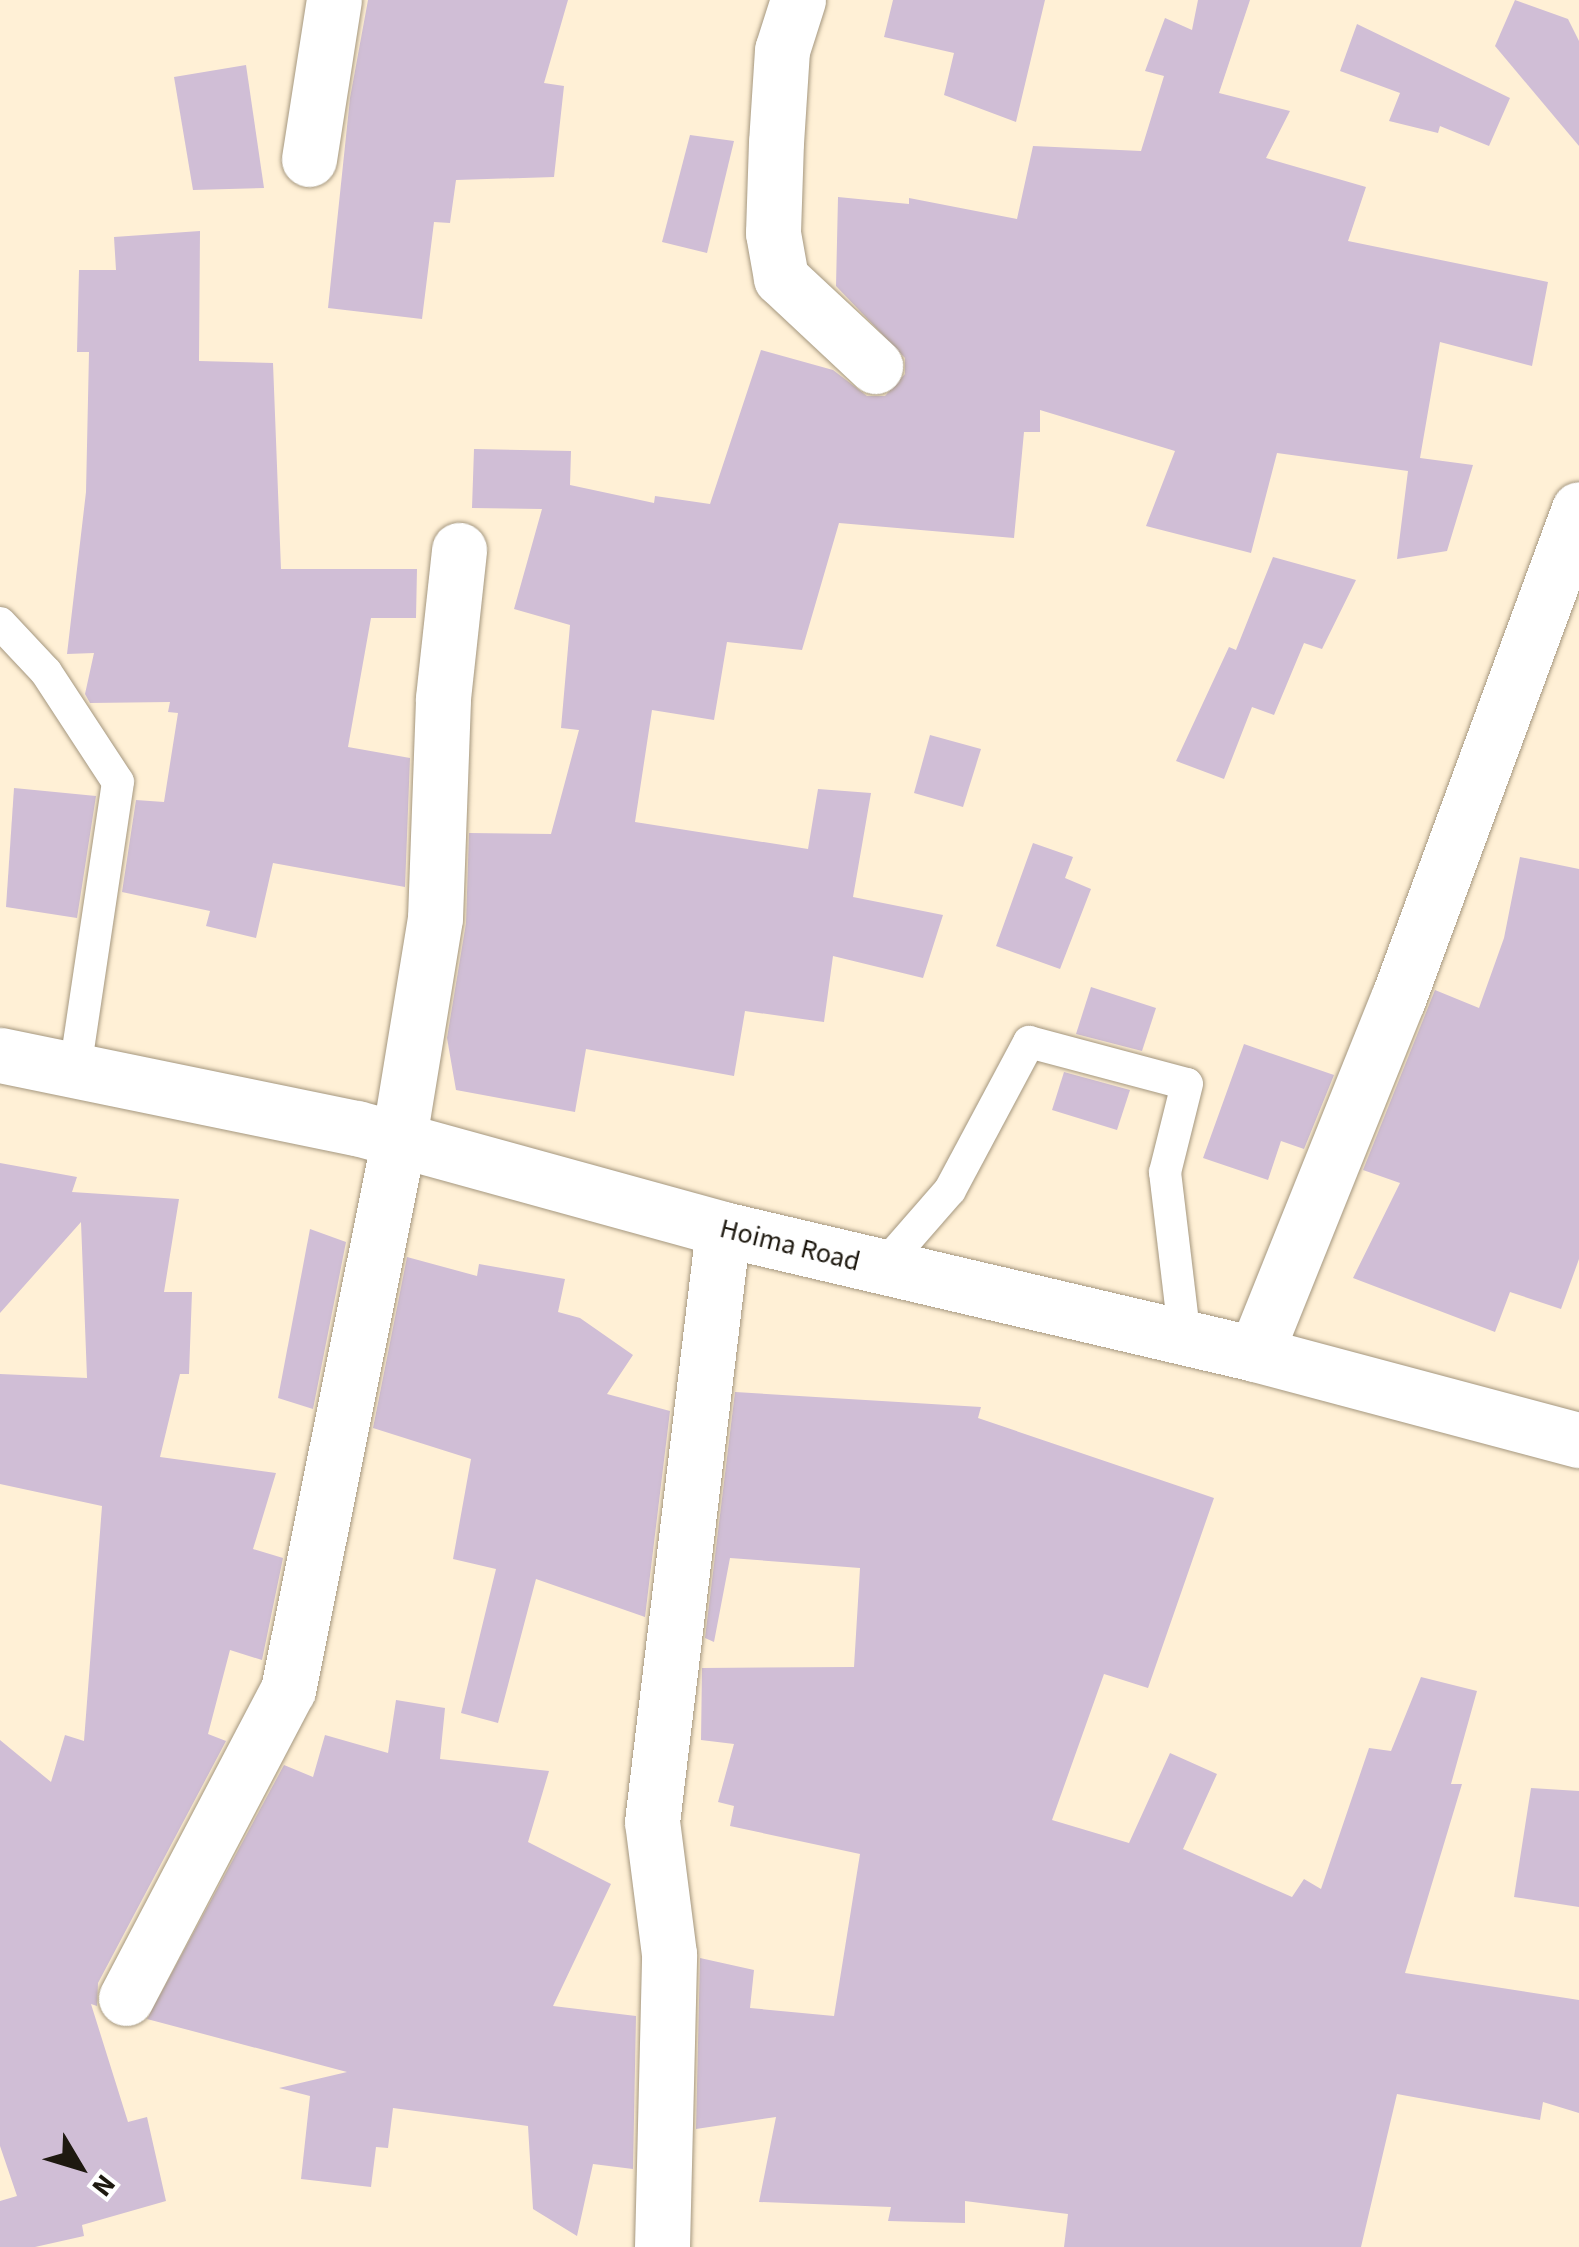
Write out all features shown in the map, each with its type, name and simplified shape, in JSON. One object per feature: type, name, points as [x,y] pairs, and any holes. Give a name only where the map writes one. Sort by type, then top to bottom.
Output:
[{"type":"street","points":[[309,159],[334,0]]},
{"type":"street","points":[[798,0],[782,50],[773,233],[780,278],[875,366]]},
{"type":"street","points":[[1255,1354],[1398,999],[1579,509]]},
{"type":"street","points":[[126,1998],[288,1690],[399,1138],[435,918],[443,698],[459,550]]},
{"type":"street","name":"Hoima Road","points":[[0,1055],[399,1138],[723,1229],[1255,1354],[1579,1440]]},
{"type":"street","points":[[662,2247],[669,1954],[652,1822],[723,1229]]},
{"type":"lane","points":[[0,624],[46,672],[118,782],[75,1070]]},
{"type":"lane","points":[[882,1268],[950,1190],[1028,1042],[1187,1084],[1165,1172],[1185,1339]]},
{"type":"building","points":[[368,0],[568,0],[544,83],[564,86],[554,177],[456,180],[450,223],[434,222],[422,319],[328,308],[350,98]]},
{"type":"building","points":[[893,0],[1045,0],[1016,122],[944,95],[954,53],[884,37]]},
{"type":"building","points":[[1198,0],[1250,0],[1219,93],[1290,111],[1266,158],[1366,187],[1348,241],[1548,282],[1532,366],[1440,342],[1420,458],[1473,465],[1447,551],[1397,559],[1408,471],[1277,453],[1251,553],[1146,526],[1175,451],[1040,410],[1040,432],[1024,432],[1014,538],[839,523],[802,650],[727,642],[714,720],[652,710],[635,822],[808,849],[818,789],[871,793],[853,897],[943,915],[923,978],[833,956],[824,1022],[745,1011],[734,1076],[586,1049],[575,1112],[456,1090],[447,1038],[466,923],[469,833],[551,834],[579,730],[561,728],[570,625],[514,609],[542,509],[472,508],[474,449],[571,451],[570,485],[654,503],[655,496],[710,504],[761,350],[833,370],[867,396],[885,396],[905,374],[905,358],[836,286],[838,197],[909,204],[909,198],[1017,219],[1033,146],[1141,151],[1164,76],[1145,71],[1165,18],[1192,30]]},
{"type":"building","points":[[1515,0],[1568,19],[1579,41],[1579,146],[1495,46]]},
{"type":"building","points":[[1357,24],[1510,98],[1489,146],[1440,126],[1438,133],[1389,121],[1400,93],[1340,71]]},
{"type":"building","points":[[246,65],[264,188],[193,190],[174,77]]},
{"type":"building","points":[[690,135],[734,141],[707,253],[662,242]]},
{"type":"building","points":[[200,231],[199,361],[273,363],[281,569],[417,569],[416,618],[371,618],[348,747],[410,758],[405,887],[273,863],[256,938],[206,926],[210,911],[122,892],[136,800],[164,802],[178,713],[168,712],[170,702],[90,703],[85,694],[94,653],[67,654],[86,492],[89,352],[77,352],[79,270],[116,270],[114,237]]},
{"type":"building","points":[[1273,557],[1356,580],[1322,649],[1304,643],[1274,715],[1252,707],[1224,779],[1176,761],[1229,647],[1236,650]]},
{"type":"building","points":[[930,735],[981,749],[963,807],[914,793]]},
{"type":"building","points":[[14,788],[96,796],[77,918],[6,907]]},
{"type":"building","points":[[1033,843],[1073,857],[1065,878],[1091,889],[1060,969],[996,946]]},
{"type":"building","points":[[1520,857],[1579,869],[1579,1259],[1561,1309],[1510,1292],[1495,1332],[1353,1278],[1400,1183],[1363,1170],[1435,990],[1479,1008],[1504,938]]},
{"type":"building","points":[[1091,987],[1156,1008],[1142,1051],[1076,1034]]},
{"type":"building","points":[[1244,1044],[1334,1075],[1304,1149],[1281,1141],[1268,1180],[1203,1158]]},
{"type":"building","points":[[1064,1072],[1130,1090],[1117,1130],[1052,1110]]},
{"type":"building","points":[[0,1163],[77,1177],[72,1192],[179,1199],[164,1292],[192,1292],[189,1374],[180,1374],[160,1457],[276,1473],[253,1549],[283,1558],[262,1660],[230,1650],[208,1734],[226,1741],[98,1983],[97,2006],[91,2004],[128,2122],[147,2117],[166,2201],[82,2225],[84,2236],[35,2247],[0,2247],[0,2201],[17,2196],[0,2146],[0,1740],[51,1782],[65,1735],[84,1741],[102,1506],[0,1484],[0,1374],[87,1378],[81,1222],[0,1313]]},
{"type":"building","points":[[310,1229],[346,1242],[313,1409],[278,1398]]},
{"type":"building","points":[[407,1257],[477,1276],[479,1264],[565,1279],[558,1312],[580,1318],[633,1355],[607,1394],[670,1411],[645,1617],[536,1579],[498,1723],[461,1713],[496,1569],[453,1559],[471,1459],[373,1428]]},
{"type":"building","points":[[735,1392],[981,1407],[978,1418],[1214,1498],[1148,1688],[1104,1674],[1052,1820],[1129,1843],[1170,1753],[1217,1774],[1183,1849],[1292,1897],[1304,1879],[1321,1889],[1369,1748],[1391,1751],[1421,1677],[1477,1691],[1451,1784],[1462,1784],[1405,1973],[1579,2000],[1579,2113],[1543,2102],[1540,2120],[1397,2094],[1361,2247],[1064,2247],[1068,2214],[965,2201],[965,2223],[888,2221],[891,2207],[759,2202],[776,2117],[696,2129],[700,1958],[754,1970],[750,2008],[834,2016],[860,1854],[730,1826],[734,1806],[718,1802],[734,1744],[701,1740],[702,1668],[854,1667],[860,1568],[730,1558],[714,1642],[705,1638]]},
{"type":"building","points":[[396,1700],[445,1708],[440,1759],[549,1771],[528,1842],[611,1884],[553,2006],[636,2016],[633,2169],[593,2164],[577,2236],[533,2209],[528,2126],[393,2108],[388,2148],[376,2147],[371,2187],[301,2179],[310,2096],[279,2088],[347,2072],[147,2019],[284,1765],[313,1777],[325,1735],[388,1753]]},
{"type":"building","points":[[1531,1788],[1579,1791],[1579,1907],[1514,1897]]}]
